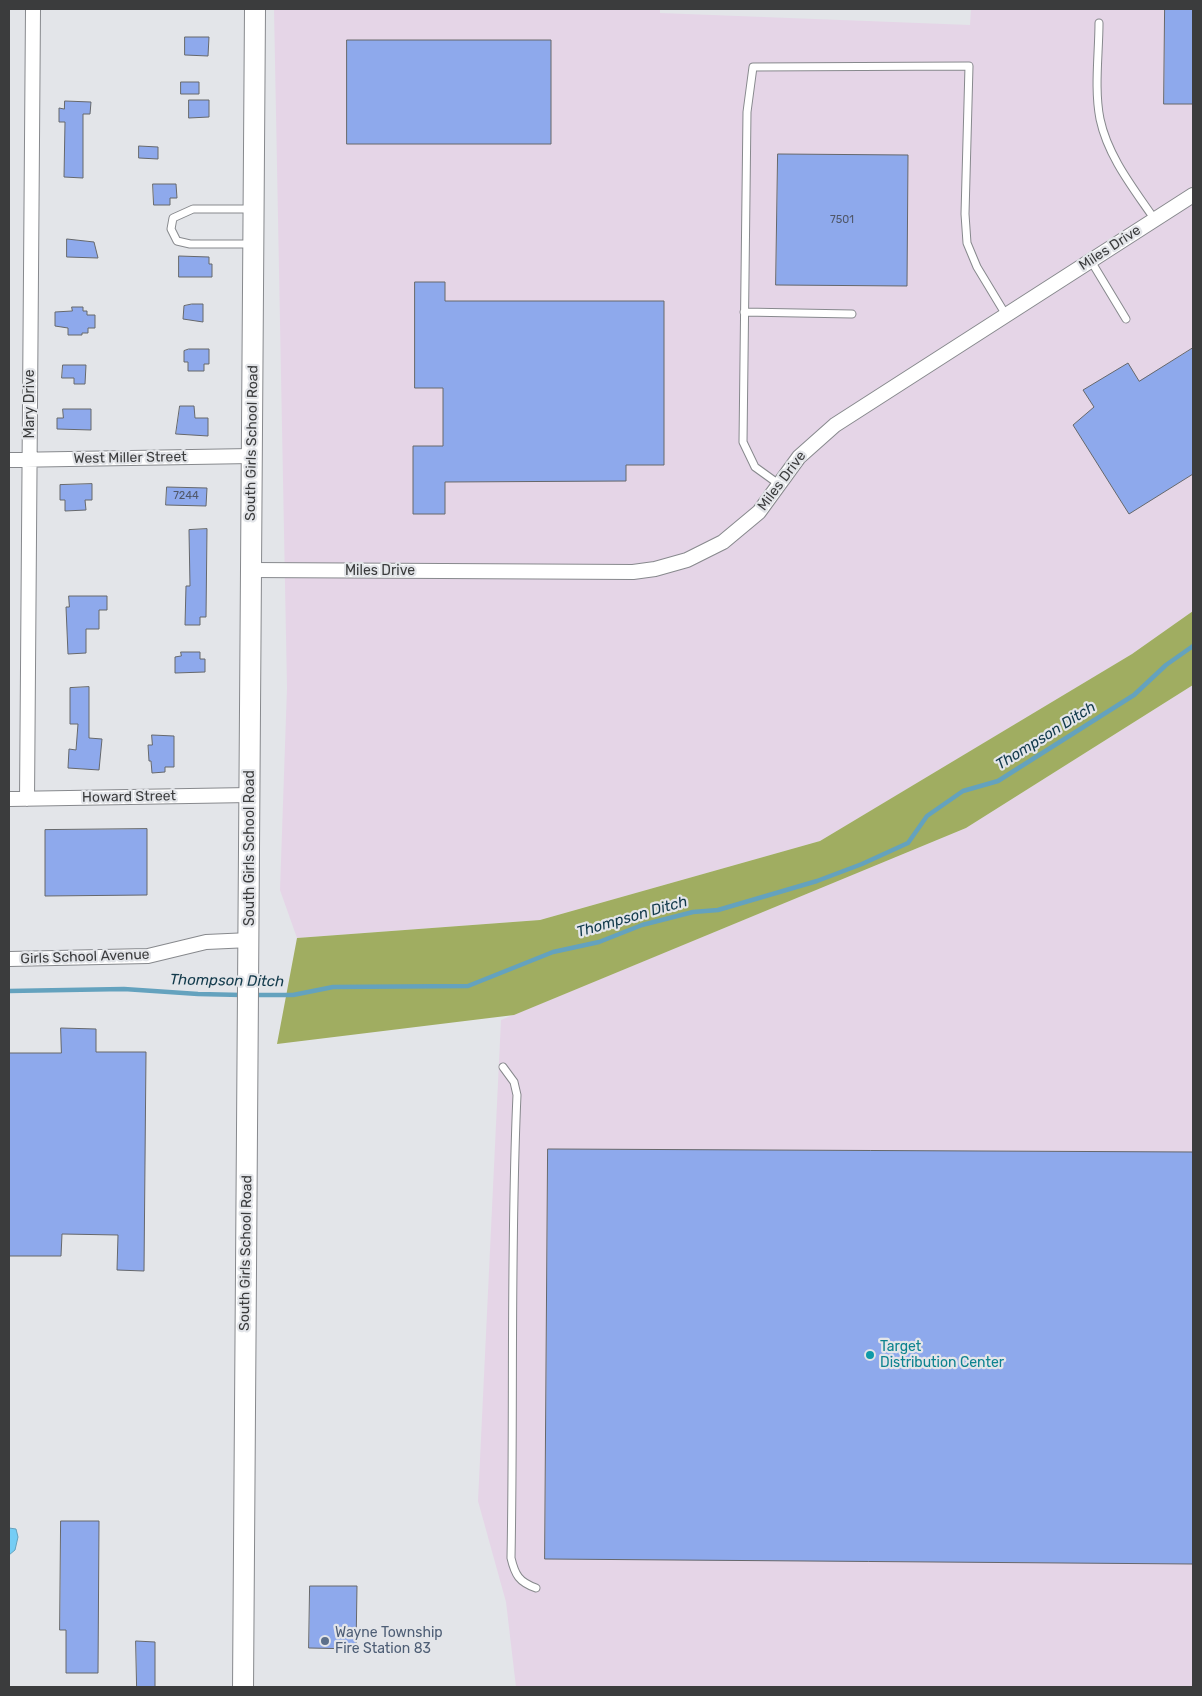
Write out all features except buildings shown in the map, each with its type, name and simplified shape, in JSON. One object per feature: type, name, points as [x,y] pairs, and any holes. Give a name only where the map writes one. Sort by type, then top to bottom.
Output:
[{"type":"main road","name":"South Girls School Road","points":[[243,1687],[250,940],[255,9]]},
{"type":"street","name":"Mary Drive","points":[[27,799],[33,9]]},
{"type":"street","name":"Miles Drive","points":[[251,570],[633,572],[655,569],[687,560],[723,542],[759,512],[799,457],[823,433],[1193,195]]},
{"type":"street","name":"West Miller Street","points":[[9,460],[252,456]]},
{"type":"street","name":"Howard Street","points":[[9,799],[250,795]]},
{"type":"street","name":"Girls School Avenue","points":[[9,959],[148,956],[206,942],[250,940]]},
{"type":"lane","points":[[1099,23],[1098,109],[1103,132],[1122,172],[1155,220]]},
{"type":"lane","points":[[780,485],[755,467],[742,442],[747,112],[753,67],[969,66],[965,214],[967,243],[977,267],[1006,315]]},
{"type":"lane","points":[[254,209],[187,210],[173,218],[171,229],[177,241],[190,244],[254,244]]},
{"type":"lane","points":[[1091,261],[1126,319]]},
{"type":"lane","points":[[744,312],[852,314]]},
{"type":"lane","points":[[503,1066],[514,1082],[517,1095],[512,1254],[514,1403],[511,1558],[516,1575],[525,1584],[536,1588]]},
{"type":"shaded area","points":[[274,9],[660,9],[660,13],[970,25],[971,9],[1193,9],[1193,611],[1132,654],[820,841],[540,920],[297,938],[280,890],[287,688]]},
{"type":"shaded area","name":"Target Distribution Center","points":[[1193,685],[1193,1687],[516,1687],[506,1602],[478,1501],[501,1020],[966,828]]},
{"type":"green space","points":[[1193,611],[1193,685],[966,828],[514,1015],[277,1044],[297,938],[540,920],[820,841],[1132,654]]},
{"type":"water","points":[[9,1528],[16,1529],[18,1537],[15,1550],[9,1555]]},
{"type":"waterway","name":"Thompson Ditch","points":[[252,995],[293,995],[333,987],[468,986],[553,952],[599,942],[642,925],[693,912],[718,910],[817,881],[862,864],[908,843],[927,816],[963,791],[998,781],[1134,695],[1166,665],[1193,646]]},
{"type":"waterway","name":"Thompson Ditch","points":[[9,991],[124,989],[242,995]]},
{"type":"place","name":"Target Distribution Center","points":[[870,1355]]},
{"type":"place","name":"Wayne Township Fire Station 83","points":[[325,1641]]}]
